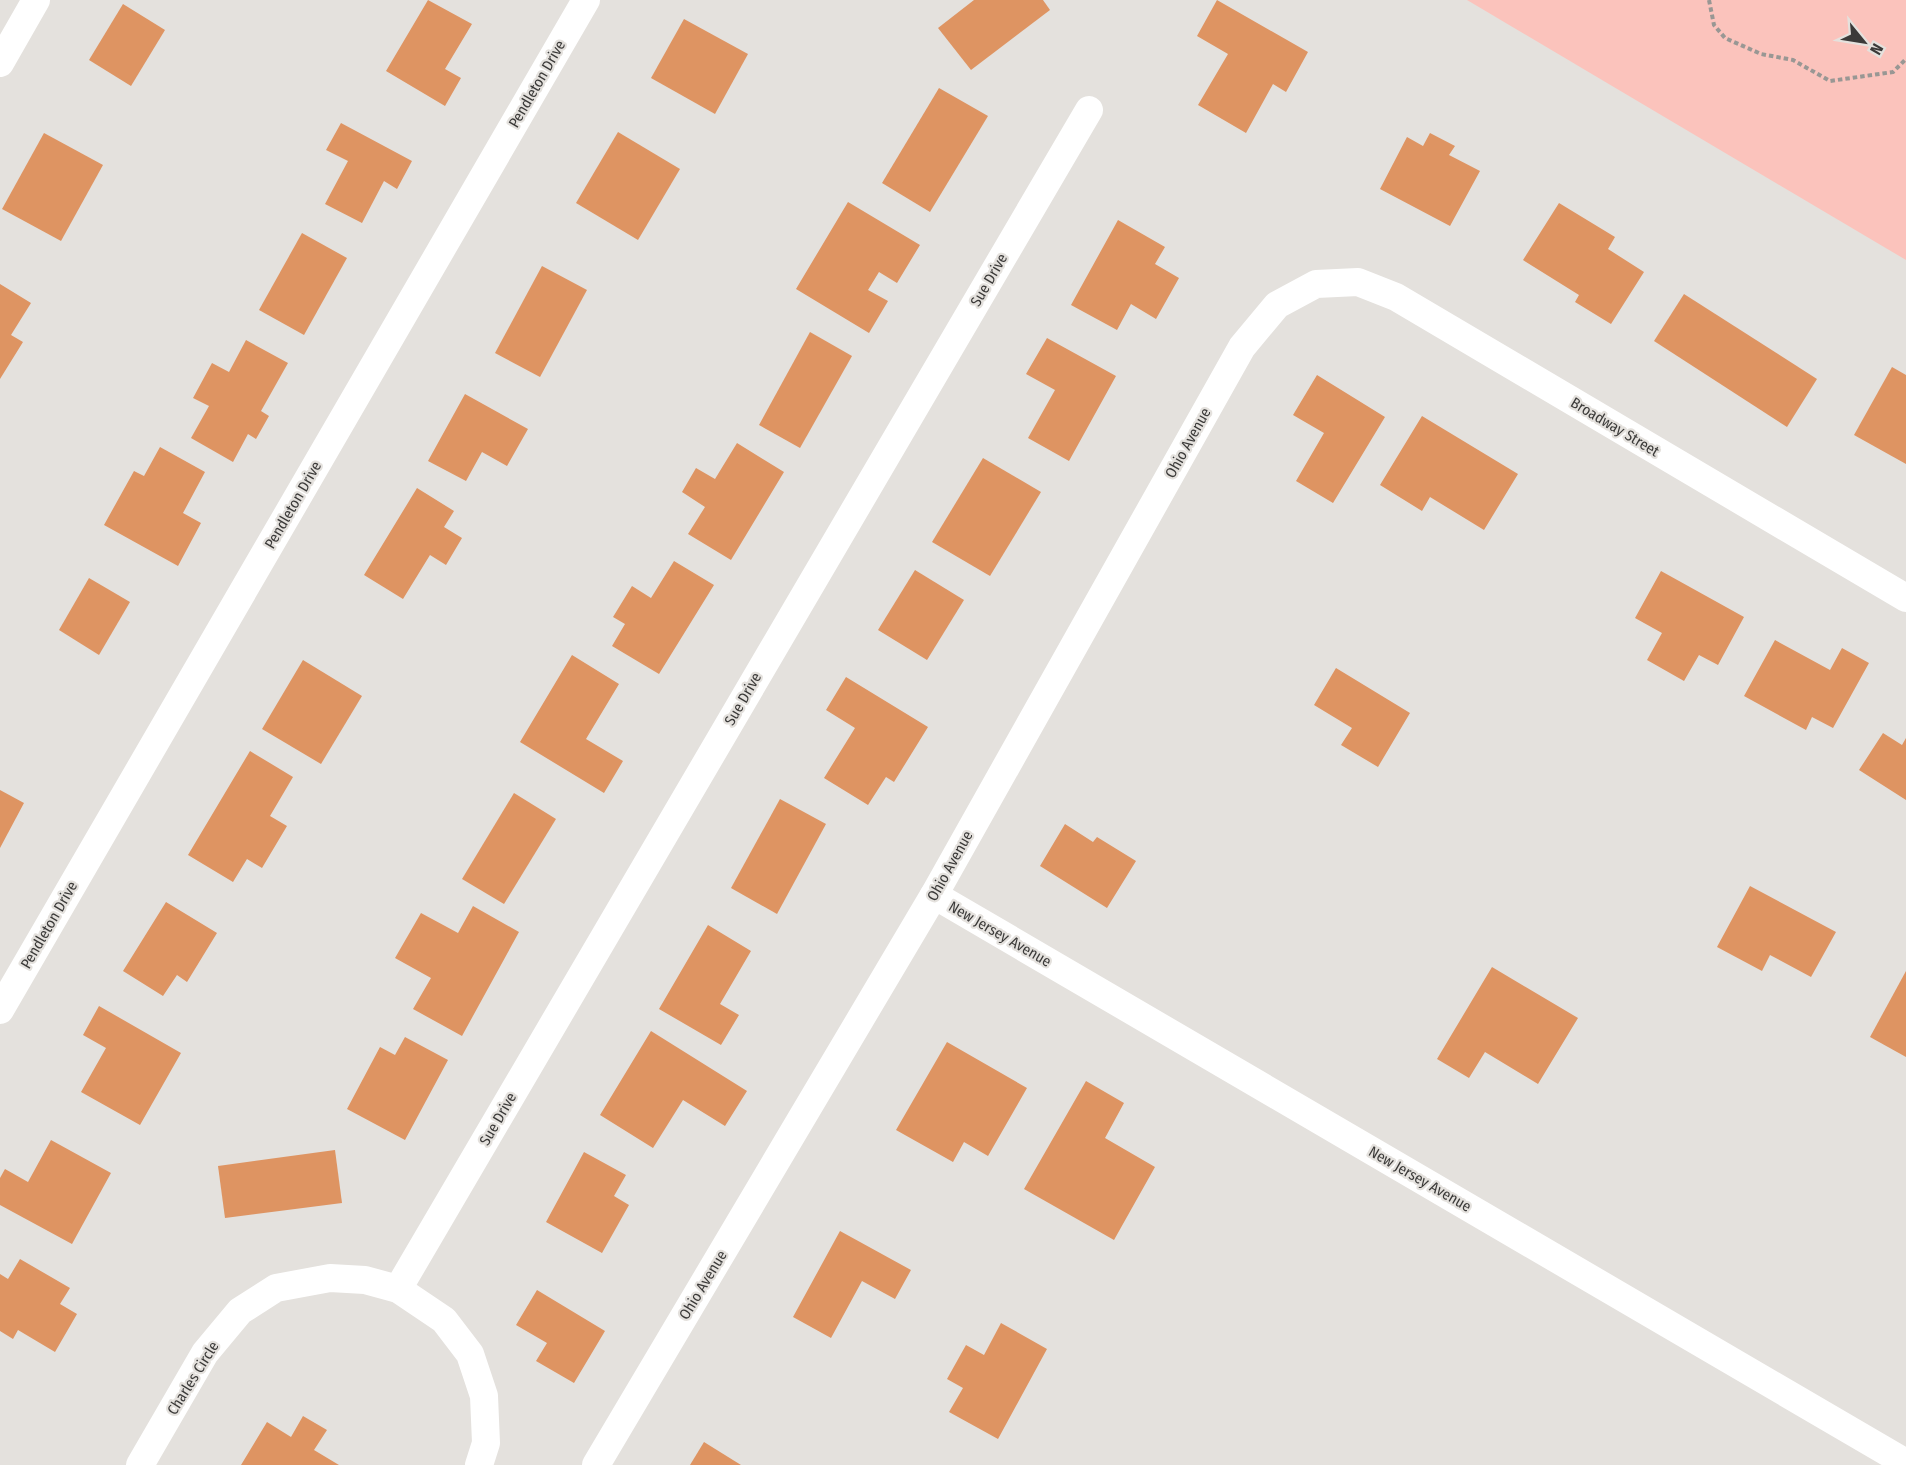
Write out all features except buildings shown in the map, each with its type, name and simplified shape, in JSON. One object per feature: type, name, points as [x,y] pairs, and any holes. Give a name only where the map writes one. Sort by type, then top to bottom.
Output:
[{"type":"street","name":"Pendleton Drive","points":[[0,1010],[586,0]]},
{"type":"street","points":[[0,63],[28,5]]},
{"type":"street","name":"Sue Drive","points":[[398,1289],[1089,110]]},
{"type":"street","name":"Broadway Street","points":[[1316,284],[1358,282],[1396,297],[1906,598]]},
{"type":"street","name":"Ohio Avenue","points":[[596,1465],[934,895],[1242,347],[1277,305],[1316,284]]},
{"type":"street","name":"New Jersey Avenue","points":[[934,895],[1906,1463]]},
{"type":"street","name":"Charles Circle","points":[[140,1465],[205,1353],[240,1311],[276,1288],[330,1278],[365,1280],[398,1289],[444,1320],[470,1354],[484,1396],[486,1443],[479,1465]]},
{"type":"path","points":[[1709,0],[1714,25],[1725,38],[1761,54],[1793,60],[1830,81],[1893,72],[1906,59]]},
{"type":"shaded area","points":[[1467,0],[1906,0],[1906,260]]}]
